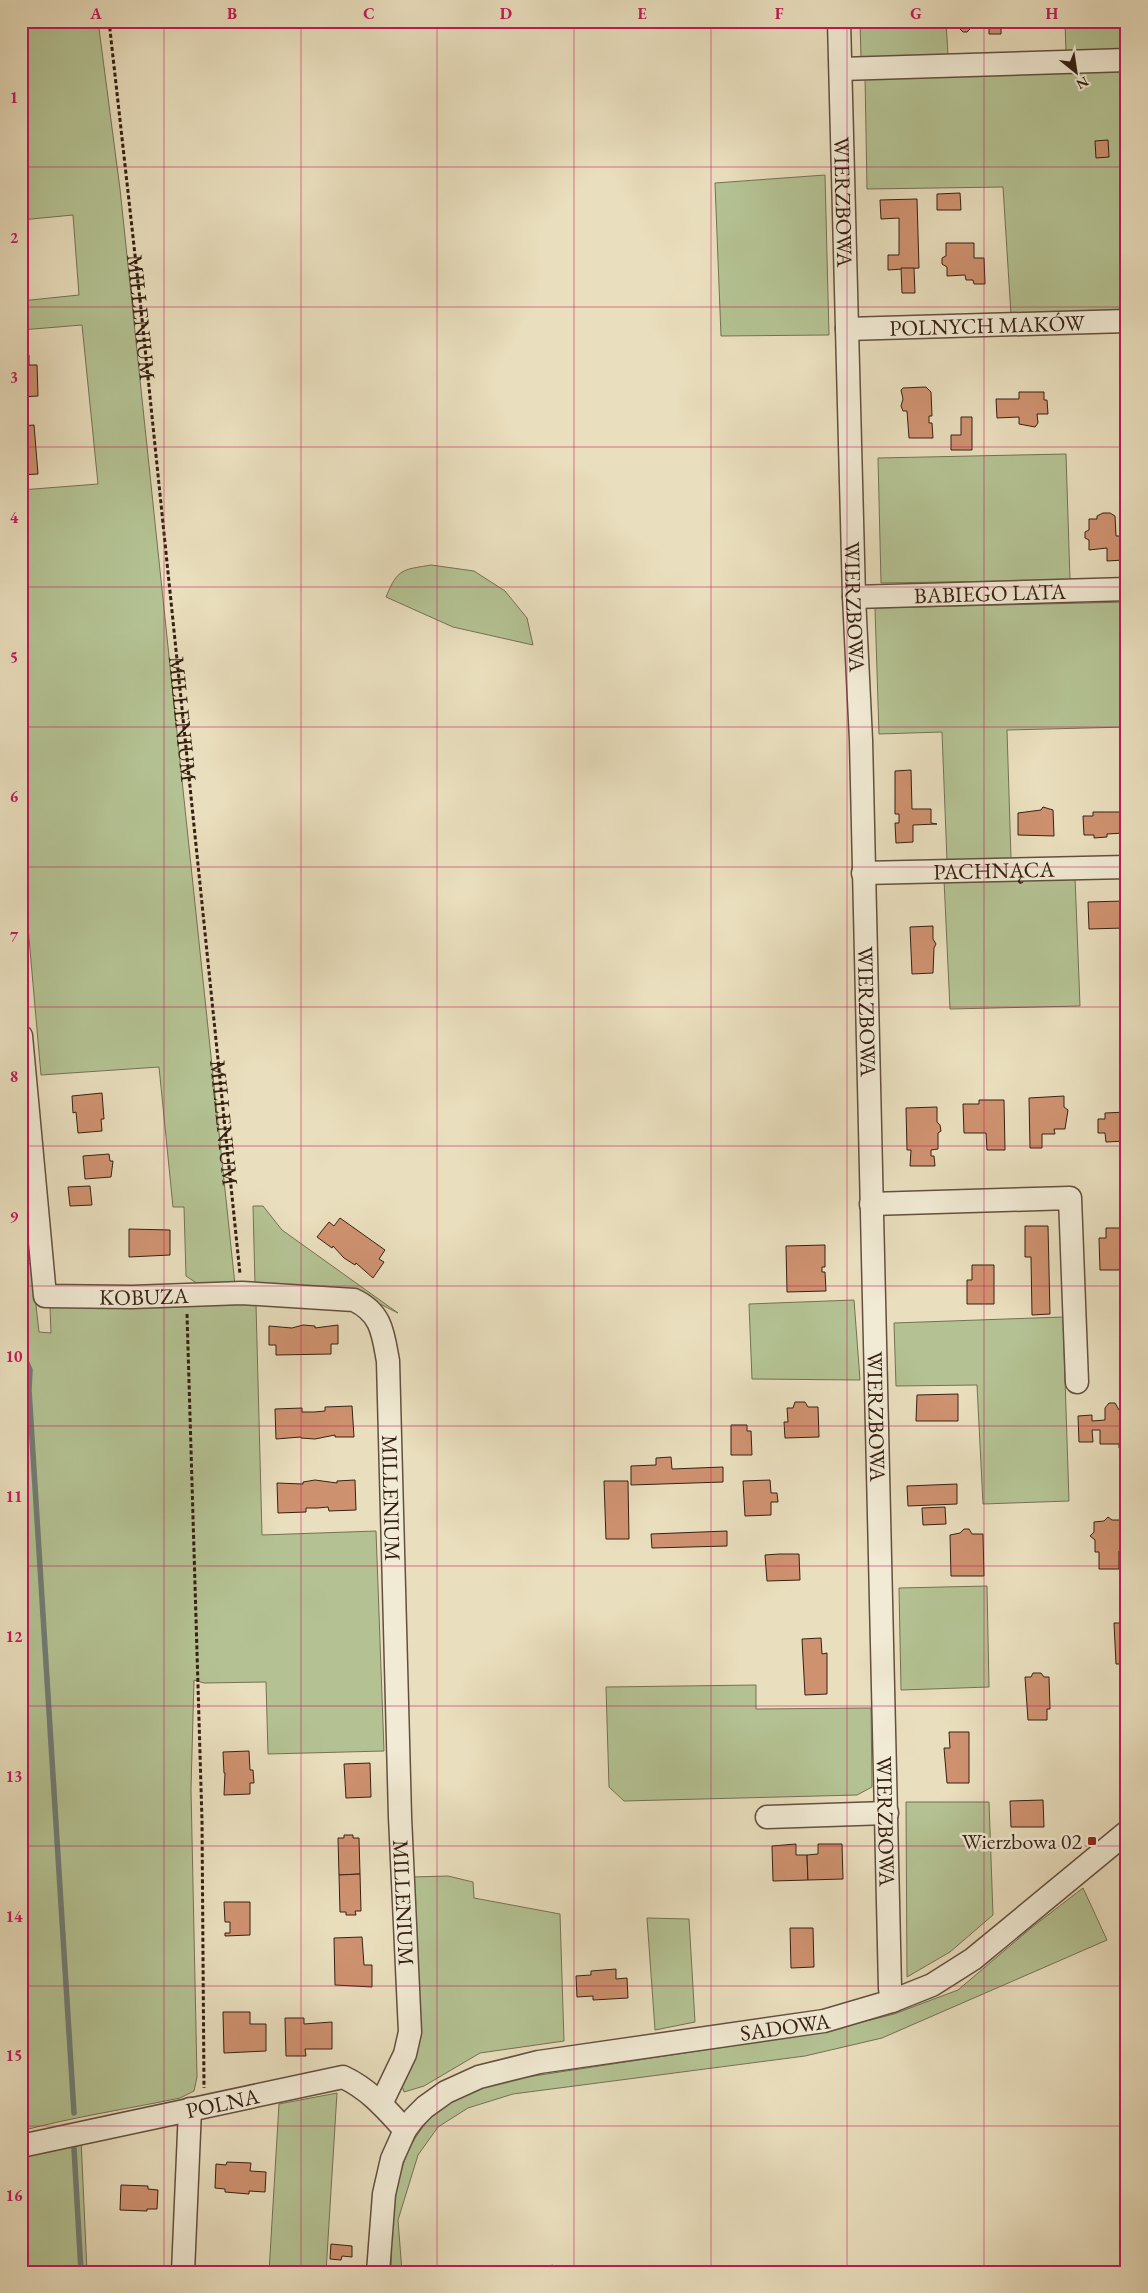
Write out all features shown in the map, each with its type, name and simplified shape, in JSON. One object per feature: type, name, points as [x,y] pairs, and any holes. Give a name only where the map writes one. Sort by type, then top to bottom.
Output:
[{"type":"street","name":"WIERZBOWA","points":[[839,21],[854,597],[861,740],[890,1988],[892,2002]]},
{"type":"street","points":[[840,69],[1127,60]]},
{"type":"street","name":"POLNYCH MAKÓW","points":[[847,329],[1127,321]]},
{"type":"street","name":"BABIEGO LATA","points":[[854,597],[1127,589]]},
{"type":"street","name":"PACHNĄCA","points":[[863,873],[1127,867]]},
{"type":"street","name":"KOBUZA","points":[[21,1036],[45,1296],[242,1293]]},
{"type":"street","points":[[871,1204],[1070,1198],[1077,1382]]},
{"type":"street","name":"MILLENIUM","points":[[242,1293],[354,1300],[366,1305],[374,1313],[383,1332],[388,1361],[400,1817],[410,2032],[405,2054],[381,2104]]},
{"type":"street","points":[[767,1817],[887,1812]]},
{"type":"street","name":"SADOWA","points":[[405,2130],[425,2107],[446,2092],[468,2081],[504,2069],[593,2054],[824,2021],[892,2002],[932,1985],[972,1959],[1127,1832]]},
{"type":"street","name":"POLNA","points":[[21,2146],[343,2077],[356,2083],[381,2104],[405,2130]]},
{"type":"street","points":[[182,2272],[197,2107]]},
{"type":"street","points":[[378,2272],[386,2178],[397,2146],[405,2130]]},
{"type":"path","name":"MILLENIUM","points":[[109,21],[144,339],[242,1293]]},
{"type":"path","points":[[186,1295],[202,1821],[197,2107]]},
{"type":"green space","points":[[21,21],[98,21],[120,189],[235,1285],[201,1286],[186,1276],[184,1207],[173,1207],[159,1067],[41,1075],[21,847],[21,490],[98,484],[82,325],[21,330],[21,301],[79,295],[73,215],[21,220]]},
{"type":"green space","points":[[860,21],[946,21],[948,55],[861,58]]},
{"type":"green space","points":[[1065,21],[1127,21],[1127,52],[1066,54]]},
{"type":"green space","points":[[1127,69],[1127,312],[1011,315],[1003,187],[867,189],[865,75]]},
{"type":"green space","points":[[825,175],[829,335],[721,336],[715,183]]},
{"type":"green space","points":[[1066,454],[1070,580],[881,583],[878,458]]},
{"type":"green space","points":[[431,565],[474,571],[505,591],[527,618],[533,645],[453,627],[386,597],[394,580],[402,572]]},
{"type":"green space","points":[[1127,602],[1127,727],[1007,730],[1011,859],[947,861],[942,732],[879,734],[875,608]]},
{"type":"green space","points":[[1075,877],[1080,1006],[950,1009],[944,880]]},
{"type":"green space","points":[[253,1206],[263,1206],[282,1230],[398,1313],[352,1290],[255,1285]]},
{"type":"green space","points":[[31,1262],[39,1332],[51,1333],[50,1307],[256,1304],[262,1535],[376,1531],[384,1751],[268,1754],[266,1682],[204,1683],[194,1680],[191,1789],[197,2077],[194,2091],[180,2098],[80,2117],[21,2131],[21,1271]]},
{"type":"green space","points":[[854,1300],[860,1380],[752,1379],[749,1304]]},
{"type":"green space","points":[[1063,1317],[1069,1501],[983,1504],[977,1385],[896,1386],[894,1323]]},
{"type":"green space","points":[[987,1586],[989,1687],[901,1690],[899,1588]]},
{"type":"green space","points":[[756,1685],[756,1709],[871,1708],[872,1787],[857,1795],[624,1801],[609,1787],[606,1687]]},
{"type":"green space","points":[[906,1802],[989,1802],[993,1915],[950,1952],[907,1977]]},
{"type":"green space","points":[[448,1876],[473,1882],[474,1898],[560,1914],[564,2041],[480,2053],[424,2086],[404,2092],[400,2080],[412,1877]]},
{"type":"green space","points":[[1083,1888],[1107,1940],[882,2038],[805,2056],[513,2094],[468,2108],[438,2127],[418,2155],[398,2220],[402,2272],[391,2272],[396,2195],[401,2171],[409,2149],[422,2128],[439,2110],[462,2093],[494,2082],[823,2032],[894,2014],[958,1990],[1031,1928]]},
{"type":"green space","points":[[647,1918],[689,1919],[695,2022],[655,2030]]},
{"type":"green space","points":[[337,2093],[326,2272],[269,2272],[279,2104]]},
{"type":"green space","points":[[81,2139],[87,2272],[21,2272],[21,2157]]},
{"type":"green space","points":[[553,2265],[554,2272],[522,2272]]},
{"type":"building","points":[[963,21],[1001,21],[1001,34],[989,34],[989,27],[971,28],[967,32],[963,32],[960,29]]},
{"type":"building","points":[[1108,140],[1109,157],[1096,158],[1095,141]]},
{"type":"building","points":[[960,193],[961,210],[937,210],[937,194]]},
{"type":"building","points":[[917,199],[919,268],[888,270],[888,255],[899,255],[899,218],[881,219],[880,200]]},
{"type":"building","points":[[22,243],[25,285],[21,285]]},
{"type":"building","points":[[946,243],[974,243],[974,258],[984,258],[985,284],[974,284],[973,280],[966,280],[965,275],[947,276],[947,267],[942,264],[942,258],[946,256]]},
{"type":"building","points":[[901,268],[914,268],[915,293],[902,293]]},
{"type":"building","points":[[21,355],[29,355],[29,365],[37,365],[38,396],[21,397]]},
{"type":"building","points":[[926,387],[931,392],[932,416],[929,416],[929,423],[932,423],[933,438],[909,438],[907,411],[903,411],[901,406],[903,399],[901,390],[903,388]]},
{"type":"building","points":[[1019,392],[1044,392],[1044,400],[1047,400],[1048,414],[1037,414],[1038,423],[1035,427],[1019,424],[1019,417],[997,418],[996,399],[1019,399]]},
{"type":"building","points":[[961,417],[972,417],[972,450],[951,450],[951,435],[961,435]]},
{"type":"building","points":[[34,425],[38,474],[21,475],[21,426]]},
{"type":"building","points":[[1103,513],[1110,513],[1115,516],[1116,536],[1124,536],[1124,560],[1107,561],[1107,548],[1089,550],[1089,540],[1085,538],[1085,532],[1089,530],[1089,519],[1097,519],[1097,516]]},
{"type":"building","points":[[911,770],[912,809],[931,809],[931,823],[937,824],[913,825],[913,842],[896,843],[895,823],[899,823],[899,814],[895,814],[895,771]]},
{"type":"building","points":[[1043,807],[1053,810],[1054,836],[1018,835],[1018,813],[1041,810]]},
{"type":"building","points":[[1093,812],[1123,812],[1127,821],[1124,824],[1124,833],[1107,834],[1107,837],[1094,838],[1094,835],[1084,835],[1083,816],[1093,816]]},
{"type":"building","points":[[1124,901],[1124,909],[1126,909],[1124,928],[1089,929],[1088,902]]},
{"type":"building","points":[[933,926],[933,939],[936,944],[934,948],[933,973],[912,974],[910,927]]},
{"type":"building","points":[[102,1093],[104,1119],[101,1119],[102,1131],[78,1133],[76,1112],[73,1113],[72,1096]]},
{"type":"building","points":[[1064,1096],[1064,1107],[1068,1110],[1065,1129],[1054,1129],[1055,1134],[1042,1134],[1042,1148],[1030,1148],[1029,1098]]},
{"type":"building","points":[[979,1100],[1004,1100],[1005,1150],[987,1150],[986,1133],[964,1133],[963,1104],[979,1104]]},
{"type":"building","points":[[937,1107],[937,1122],[940,1125],[941,1131],[938,1133],[938,1149],[931,1150],[935,1166],[910,1166],[911,1150],[907,1150],[906,1108]]},
{"type":"building","points":[[1127,1112],[1127,1141],[1106,1142],[1105,1133],[1098,1133],[1098,1119],[1105,1119],[1105,1113]]},
{"type":"building","points":[[109,1154],[110,1161],[113,1161],[111,1177],[85,1179],[83,1156]]},
{"type":"building","points":[[90,1186],[92,1205],[70,1206],[68,1187]]},
{"type":"building","points":[[1124,1187],[1127,1187],[1127,1202],[1125,1202]]},
{"type":"building","points":[[340,1218],[385,1250],[379,1259],[384,1262],[373,1278],[356,1263],[355,1265],[344,1258],[333,1246],[332,1248],[317,1237],[329,1222],[334,1226]]},
{"type":"building","points":[[1025,1226],[1048,1226],[1050,1314],[1032,1315],[1031,1257],[1025,1257]]},
{"type":"building","points":[[1106,1228],[1124,1228],[1124,1238],[1127,1238],[1127,1270],[1100,1270],[1099,1238],[1106,1238]]},
{"type":"building","points":[[129,1229],[170,1230],[170,1255],[129,1257]]},
{"type":"building","points":[[825,1245],[825,1267],[822,1267],[822,1272],[825,1272],[826,1291],[787,1292],[786,1246]]},
{"type":"building","points":[[972,1265],[994,1265],[994,1304],[967,1304],[967,1280],[972,1280]]},
{"type":"building","points":[[303,1325],[315,1326],[315,1328],[338,1325],[338,1344],[331,1344],[331,1354],[276,1355],[276,1345],[269,1345],[269,1326],[292,1328]]},
{"type":"building","points":[[958,1394],[958,1421],[916,1421],[917,1395]]},
{"type":"building","points":[[795,1402],[805,1402],[808,1407],[818,1407],[819,1437],[785,1438],[784,1422],[788,1422],[787,1408],[793,1408]]},
{"type":"building","points":[[1109,1403],[1115,1403],[1119,1410],[1127,1410],[1127,1448],[1119,1448],[1119,1444],[1100,1444],[1100,1430],[1092,1430],[1093,1442],[1079,1442],[1078,1416],[1092,1415],[1092,1421],[1105,1420],[1105,1408]]},
{"type":"building","points":[[352,1406],[354,1437],[335,1437],[335,1435],[315,1439],[301,1437],[276,1439],[275,1409],[302,1408],[302,1412],[314,1412],[325,1411],[325,1407]]},
{"type":"building","points":[[731,1425],[747,1425],[747,1431],[751,1431],[752,1455],[731,1455]]},
{"type":"building","points":[[671,1457],[672,1469],[723,1467],[723,1482],[631,1485],[631,1466],[656,1465],[656,1458]]},
{"type":"building","points":[[315,1480],[337,1483],[337,1481],[355,1480],[356,1510],[329,1511],[328,1507],[306,1508],[306,1512],[278,1513],[277,1483],[303,1484],[303,1482]]},
{"type":"building","points":[[770,1480],[771,1493],[777,1493],[778,1502],[771,1502],[771,1515],[745,1516],[743,1481]]},
{"type":"building","points":[[604,1481],[628,1481],[629,1539],[606,1539]]},
{"type":"building","points":[[957,1484],[957,1504],[908,1506],[907,1486]]},
{"type":"building","points":[[945,1507],[946,1524],[923,1525],[922,1508]]},
{"type":"building","points":[[1108,1517],[1112,1520],[1121,1520],[1124,1540],[1122,1540],[1122,1551],[1119,1551],[1119,1569],[1099,1569],[1099,1552],[1095,1552],[1095,1540],[1090,1536],[1094,1532],[1094,1522],[1104,1521]]},
{"type":"building","points":[[964,1529],[969,1529],[972,1534],[983,1534],[984,1576],[951,1576],[950,1535],[960,1533]]},
{"type":"building","points":[[727,1531],[727,1546],[652,1548],[651,1534]]},
{"type":"building","points":[[799,1554],[800,1580],[767,1581],[765,1555]]},
{"type":"building","points":[[1114,1623],[1127,1623],[1127,1664],[1116,1664]]},
{"type":"building","points":[[821,1638],[822,1654],[827,1653],[827,1694],[805,1695],[802,1639]]},
{"type":"building","points":[[1033,1673],[1041,1673],[1044,1677],[1049,1677],[1050,1709],[1047,1709],[1047,1720],[1028,1720],[1025,1677],[1031,1677]]},
{"type":"building","points":[[949,1732],[969,1732],[969,1783],[947,1783],[944,1748],[950,1748]]},
{"type":"building","points":[[249,1751],[250,1770],[253,1770],[254,1783],[250,1783],[250,1794],[224,1795],[225,1773],[223,1752]]},
{"type":"building","points":[[370,1763],[371,1797],[346,1798],[344,1764]]},
{"type":"building","points":[[1043,1800],[1044,1827],[1011,1827],[1010,1801]]},
{"type":"building","points":[[344,1835],[353,1835],[353,1838],[359,1838],[360,1874],[339,1875],[338,1838],[344,1838]]},
{"type":"building","points":[[796,1844],[796,1855],[807,1855],[808,1880],[773,1881],[772,1846]]},
{"type":"building","points":[[818,1844],[842,1844],[843,1879],[808,1880],[807,1855],[818,1854]]},
{"type":"building","points":[[360,1874],[361,1911],[355,1911],[356,1915],[346,1915],[346,1912],[340,1912],[339,1875]]},
{"type":"building","points":[[224,1902],[250,1902],[250,1935],[225,1936],[225,1933],[230,1933],[230,1922],[225,1922]]},
{"type":"building","points":[[790,1928],[813,1928],[814,1967],[791,1968]]},
{"type":"building","points":[[362,1937],[364,1965],[372,1965],[372,1987],[335,1985],[334,1938]]},
{"type":"building","points":[[616,1969],[616,1979],[627,1978],[628,1998],[593,2000],[593,1996],[577,1997],[576,1976],[591,1975],[591,1971]]},
{"type":"building","points":[[223,2012],[250,2012],[250,2024],[266,2024],[266,2051],[224,2053]]},
{"type":"building","points":[[285,2018],[304,2018],[304,2024],[332,2022],[332,2049],[305,2049],[306,2056],[286,2056]]},
{"type":"building","points":[[227,2162],[251,2163],[250,2171],[266,2172],[265,2192],[249,2191],[249,2194],[225,2192],[225,2189],[215,2188],[216,2164],[226,2165]]},
{"type":"building","points":[[121,2185],[148,2186],[148,2189],[158,2190],[157,2209],[147,2209],[147,2211],[120,2210]]},
{"type":"building","points":[[331,2244],[352,2246],[352,2257],[342,2256],[341,2260],[330,2259]]},
{"type":"building","points":[[351,2267],[359,2268],[359,2272],[347,2272]]},
{"type":"waterway","points":[[21,1350],[30,1370],[29,1390],[74,2113]]},
{"type":"waterway","points":[[74,2148],[81,2272]]},
{"type":"place","name":"Wierzbowa 02","points":[[1092,1841]]}]
